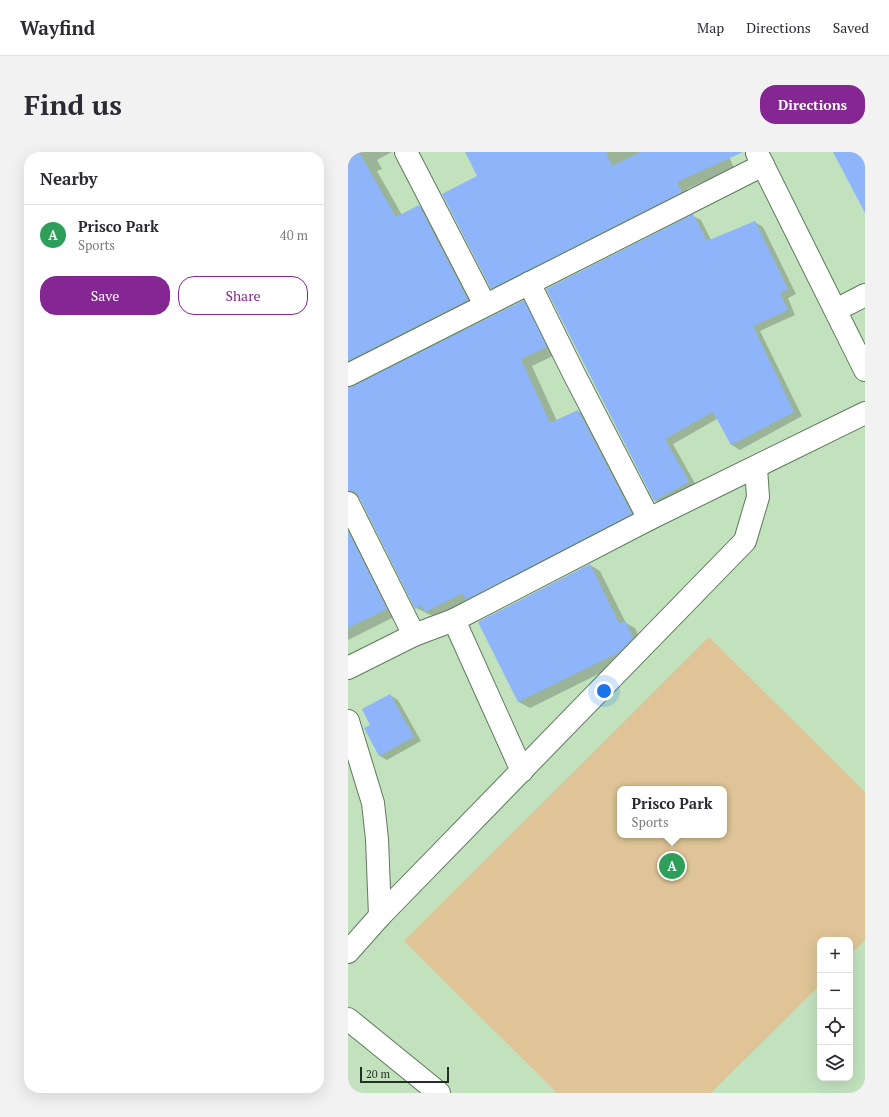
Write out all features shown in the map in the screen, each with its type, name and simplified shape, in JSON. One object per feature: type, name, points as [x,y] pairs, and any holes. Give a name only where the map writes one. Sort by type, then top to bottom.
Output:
[{"type":"street","points":[[406,152],[485,305]]},
{"type":"street","points":[[348,375],[529,283],[760,159],[865,370]]},
{"type":"street","points":[[529,283],[574,374],[650,519]]},
{"type":"street","points":[[836,310],[865,296]]},
{"type":"street","points":[[348,668],[414,635],[454,620],[650,519],[865,413]]},
{"type":"street","points":[[348,952],[380,916],[522,772],[745,541],[758,497],[756,468]]},
{"type":"street","points":[[348,503],[414,635]]},
{"type":"street","points":[[454,620],[522,772]]},
{"type":"street","points":[[348,722],[373,802],[377,839],[380,916]]},
{"type":"street","points":[[348,1019],[439,1093]]},
{"type":"shaded area","points":[[709,637],[865,792],[865,940],[853,952],[853,937],[817,937],[817,988],[711,1093],[557,1093],[404,941]]},
{"type":"building","points":[[348,152],[359,152],[396,217],[419,205],[468,300],[348,361]]},
{"type":"building","points":[[465,152],[606,152],[612,166],[641,152],[743,152],[677,182],[682,192],[491,289],[442,194],[477,176]]},
{"type":"building","points":[[833,152],[865,152],[865,213]]},
{"type":"building","points":[[693,214],[707,241],[755,221],[788,289],[780,293],[788,310],[753,326],[794,412],[731,445],[713,412],[665,439],[689,482],[654,501],[546,289]]},
{"type":"building","points":[[524,300],[547,347],[521,359],[550,423],[578,410],[632,514],[466,600],[463,593],[425,612],[422,605],[415,609],[359,497],[355,492],[348,491],[348,387]]},
{"type":"building","points":[[348,531],[387,609],[348,628]]},
{"type":"building","points":[[590,564],[619,623],[625,621],[633,638],[618,653],[518,702],[478,622]]},
{"type":"building","points":[[390,694],[414,737],[379,756],[364,728],[370,725],[362,709]]},
{"type":"place","name":"Prisco Park","points":[[672,866]]}]
